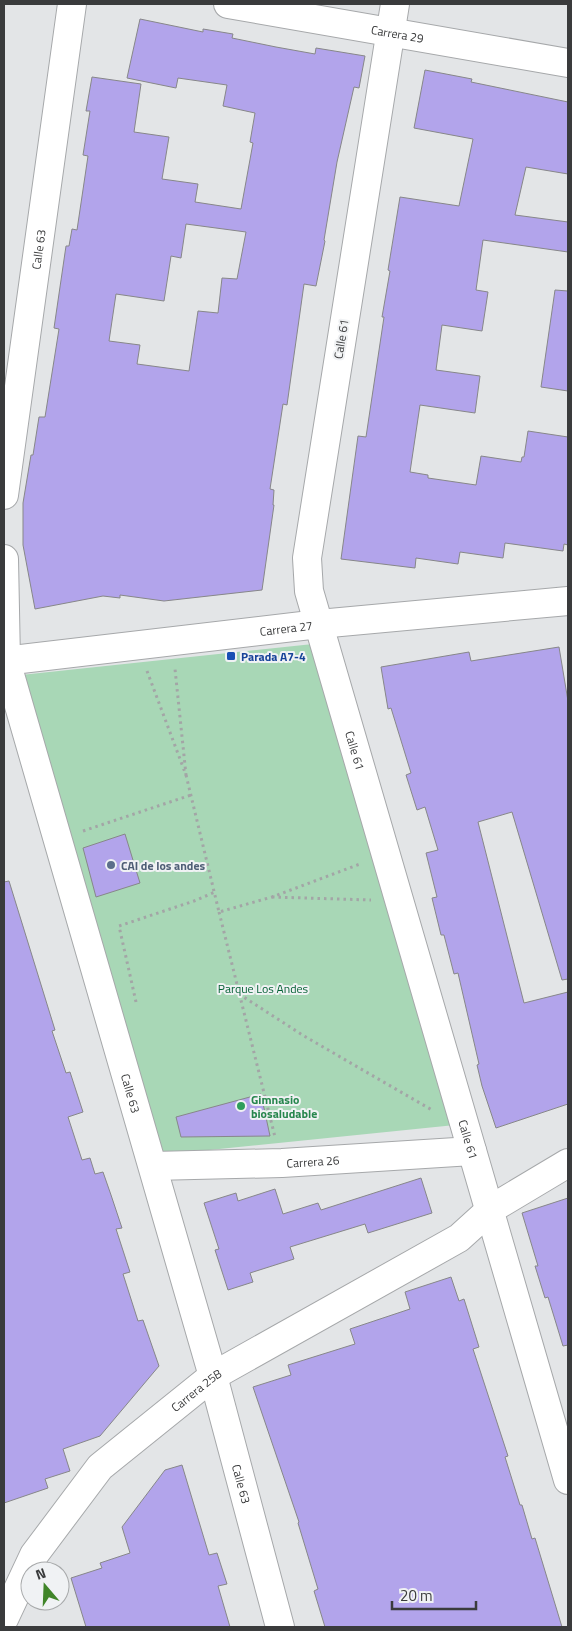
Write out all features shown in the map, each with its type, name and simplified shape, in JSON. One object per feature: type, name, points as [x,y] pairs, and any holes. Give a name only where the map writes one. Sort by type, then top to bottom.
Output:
[{"type":"street","name":"Calle 63","points":[[4,495],[72,4]]},
{"type":"street","name":"Carrera 29","points":[[228,4],[568,63]]},
{"type":"street","name":"Calle 61","points":[[395,4],[307,558],[309,591],[472,1151],[491,1209],[568,1480]]},
{"type":"street","name":"Calle 63","points":[[4,559],[5,661],[213,1376],[280,1627]]},
{"type":"street","name":"Carrera 27","points":[[5,661],[319,624],[568,601]]},
{"type":"street","name":"Carrera 26","points":[[153,1166],[282,1163],[472,1151]]},
{"type":"street","points":[[491,1209],[568,1162]]},
{"type":"street","name":"Carrera 25B","points":[[4,1619],[34,1555],[100,1467],[213,1376],[459,1238],[491,1209]]},
{"type":"path","points":[[175,666],[186,775]]},
{"type":"path","points":[[146,669],[186,775],[218,912],[282,1163]]},
{"type":"path","points":[[76,834],[191,795]]},
{"type":"path","points":[[218,912],[272,896],[365,862]]},
{"type":"path","points":[[138,1011],[119,926],[194,901],[214,892]]},
{"type":"path","points":[[272,896],[376,900]]},
{"type":"path","points":[[240,994],[304,1036],[435,1112]]},
{"type":"green space","name":"Parque Los Andes","points":[[313,644],[455,1125],[160,1155],[21,675]]},
{"type":"building","points":[[140,19],[203,32],[203,29],[233,34],[232,38],[315,54],[316,48],[365,56],[359,88],[354,87],[337,162],[316,286],[304,284],[287,405],[283,404],[270,489],[274,490],[274,505],[262,590],[164,601],[120,595],[120,598],[103,596],[35,609],[23,545],[23,503],[39,417],[45,417],[59,329],[54,328],[66,246],[69,246],[72,229],[77,230],[88,156],[83,155],[90,111],[86,111],[92,77],[141,84],[134,132],[169,137],[162,179],[198,184],[195,202],[241,209],[253,143],[250,142],[255,113],[223,106],[227,85],[178,78],[176,88],[127,78]],"holes":[[[186,224],[246,232],[237,279],[222,278],[218,313],[198,311],[189,371],[137,364],[140,345],[109,341],[116,294],[164,301],[171,256],[181,258]]]},
{"type":"building","points":[[425,70],[472,79],[471,82],[568,102],[568,174],[526,167],[515,215],[568,222],[568,252],[483,240],[476,290],[488,292],[482,331],[442,325],[436,370],[480,376],[475,413],[420,405],[410,472],[428,475],[428,478],[476,485],[481,456],[521,462],[522,457],[524,457],[528,431],[568,437],[568,545],[564,544],[563,551],[505,543],[503,558],[460,552],[458,564],[416,558],[415,568],[341,559],[358,436],[366,437],[384,317],[382,317],[390,271],[388,270],[400,197],[459,206],[473,139],[414,128]]},
{"type":"building","points":[[555,290],[568,291],[568,391],[541,387]]},
{"type":"building","points":[[559,647],[568,701],[568,979],[562,980],[512,812],[478,822],[524,1003],[568,992],[568,1104],[496,1128],[482,1086],[477,1065],[479,1064],[458,973],[454,974],[444,935],[441,935],[432,898],[437,897],[426,853],[438,850],[425,807],[417,810],[406,775],[411,773],[391,708],[388,709],[381,667],[469,652],[471,661]]},
{"type":"building","name":"CAI de los andes","points":[[125,834],[140,883],[96,897],[83,848]]},
{"type":"building","points":[[9,881],[55,1030],[52,1031],[66,1073],[70,1072],[83,1112],[68,1117],[82,1160],[90,1158],[95,1174],[103,1172],[122,1228],[116,1229],[130,1272],[123,1274],[138,1321],[143,1320],[159,1366],[100,1436],[63,1449],[70,1471],[45,1479],[48,1488],[4,1503],[4,882]]},
{"type":"building","name":"Gimnasio biosaludable","points":[[261,1094],[270,1136],[181,1137],[176,1117]]},
{"type":"building","points":[[421,1178],[432,1213],[368,1233],[365,1224],[290,1247],[294,1259],[250,1273],[253,1282],[228,1290],[215,1250],[219,1249],[204,1203],[236,1193],[238,1201],[275,1189],[283,1214],[318,1203],[321,1210]]},
{"type":"building","points":[[568,1198],[568,1345],[563,1346],[548,1297],[545,1298],[535,1266],[538,1266],[522,1213]]},
{"type":"building","points":[[451,1277],[459,1301],[464,1299],[479,1347],[473,1349],[508,1456],[505,1457],[532,1539],[535,1538],[562,1627],[325,1627],[314,1591],[318,1589],[299,1522],[253,1387],[291,1375],[288,1365],[355,1344],[350,1329],[410,1309],[405,1292]]},
{"type":"building","points":[[182,1465],[209,1555],[217,1553],[227,1584],[218,1586],[230,1627],[86,1627],[71,1578],[102,1568],[100,1563],[130,1553],[122,1527],[165,1470]]},
{"type":"place","name":"Parada A7-4","points":[[231,656]]},
{"type":"place","name":"CAI de los andes","points":[[111,865]]},
{"type":"place","name":"Gimnasio biosaludable","points":[[241,1106]]}]
